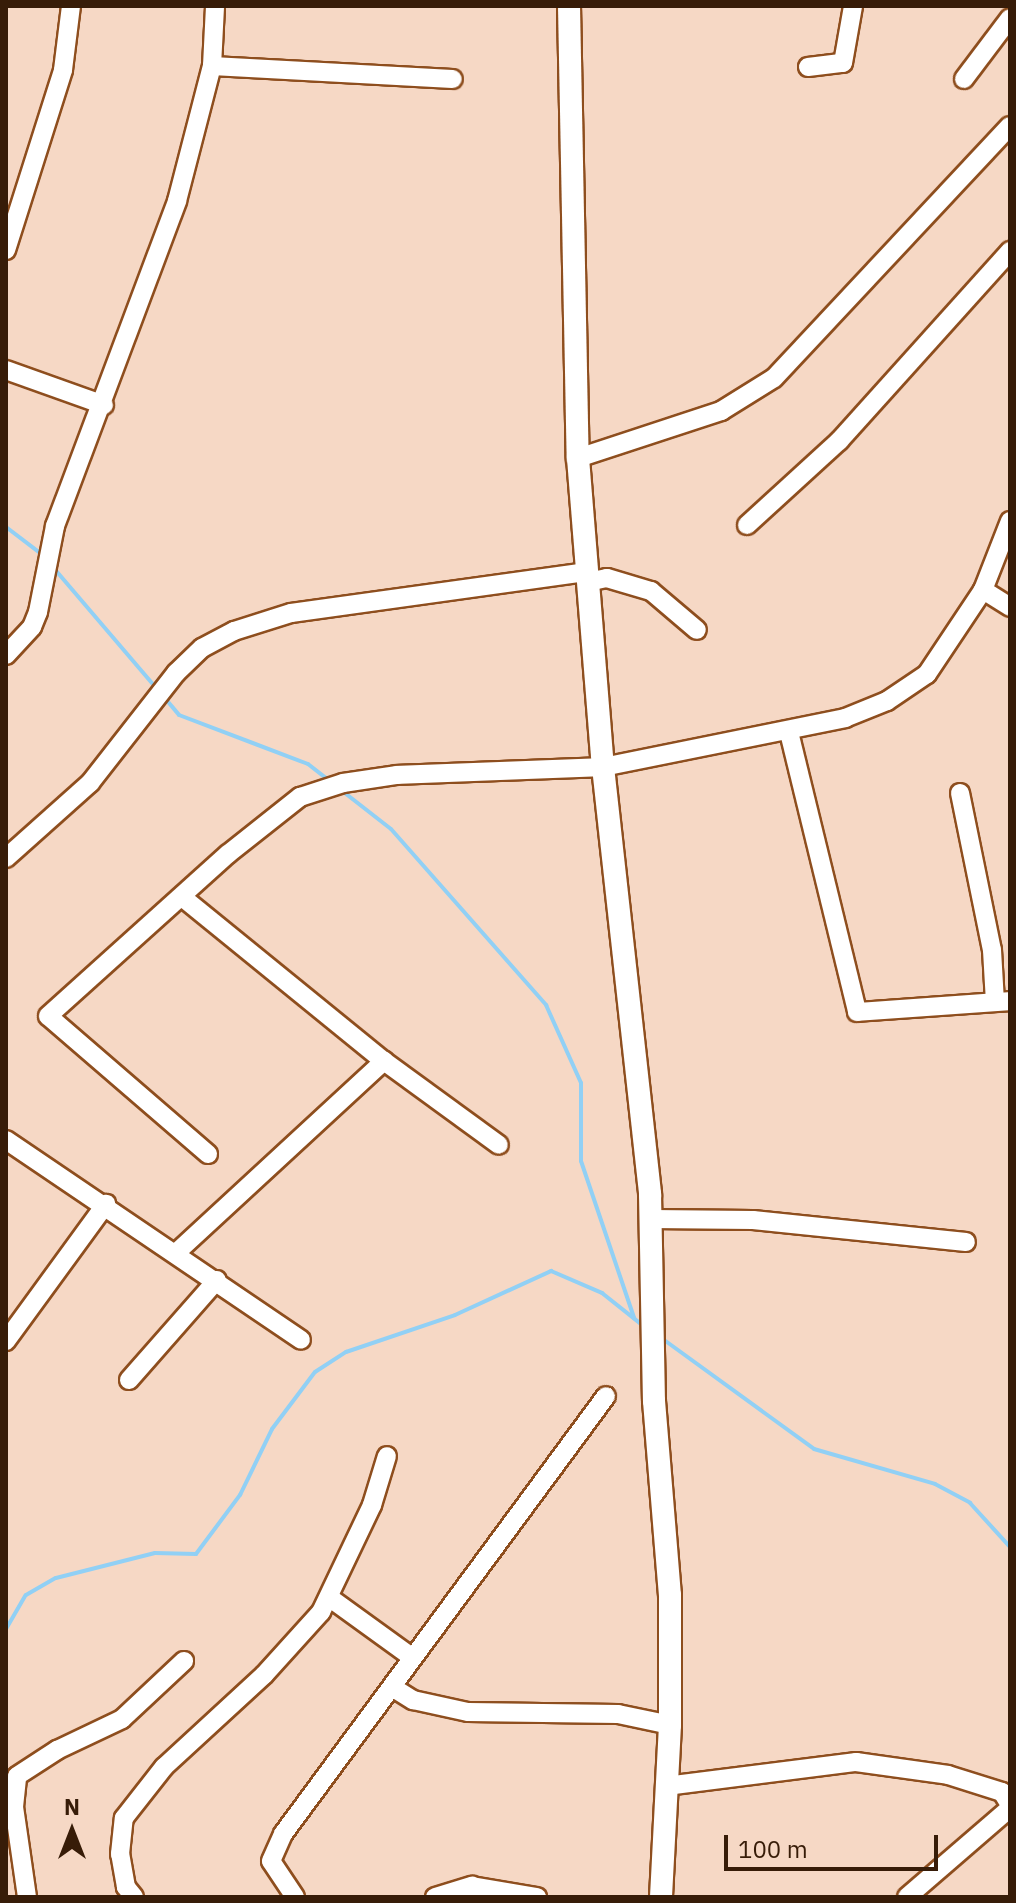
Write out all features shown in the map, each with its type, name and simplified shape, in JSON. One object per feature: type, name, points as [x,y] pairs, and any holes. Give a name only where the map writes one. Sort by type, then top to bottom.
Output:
[{"type":"street","points":[[6,250],[63,70],[71,6]]},
{"type":"street","points":[[6,655],[32,627],[55,526],[104,405],[177,201],[212,66],[215,6]]},
{"type":"street","points":[[569,6],[578,458],[603,767],[651,1219],[654,1401],[670,1595],[670,1725],[661,1897]]},
{"type":"street","points":[[808,67],[826,69],[843,63],[853,6]]},
{"type":"street","points":[[964,79],[1010,18]]},
{"type":"street","points":[[212,66],[453,79]]},
{"type":"street","points":[[578,458],[721,411],[774,378],[1010,126]]},
{"type":"street","points":[[747,525],[839,441],[1010,251]]},
{"type":"street","points":[[6,370],[104,405]]},
{"type":"street","points":[[208,1154],[48,1016],[300,797],[343,783],[397,775],[603,767],[789,732],[859,712],[917,682],[950,645],[983,590],[1010,521]]},
{"type":"street","points":[[6,858],[90,783],[176,673],[202,648],[234,631],[291,613],[587,577],[607,578],[651,591],[697,630]]},
{"type":"street","points":[[983,590],[1010,607]]},
{"type":"street","points":[[789,732],[839,923],[853,1007],[862,1013],[1002,1002],[960,793]]},
{"type":"street","points":[[182,897],[384,1061],[499,1145]]},
{"type":"street","points":[[177,1252],[384,1061]]},
{"type":"street","points":[[6,1140],[177,1252],[301,1340]]},
{"type":"street","points":[[6,1341],[106,1204]]},
{"type":"street","points":[[651,1219],[753,1220],[966,1242]]},
{"type":"street","points":[[129,1380],[217,1280]]},
{"type":"street","points":[[295,1897],[273,1866],[272,1854],[606,1396]]},
{"type":"street","points":[[134,1897],[126,1887],[120,1854],[124,1818],[164,1767],[264,1675],[330,1598],[372,1505],[387,1456]]},
{"type":"street","points":[[330,1598],[413,1658]]},
{"type":"street","points":[[27,1897],[14,1807],[17,1776],[57,1750],[122,1719],[184,1661]]},
{"type":"street","points":[[392,1687],[413,1700],[468,1712],[618,1714],[670,1725]]},
{"type":"street","points":[[666,1786],[856,1762],[948,1775],[1002,1792],[1010,1807],[907,1897]]},
{"type":"street","points":[[435,1897],[472,1886],[537,1897]]},
{"type":"waterway","points":[[6,527],[44,556]]},
{"type":"waterway","points":[[52,566],[158,690]]},
{"type":"waterway","points":[[164,697],[179,715],[308,764],[331,782]]},
{"type":"waterway","points":[[341,790],[391,829],[546,1005],[581,1083],[581,1161],[634,1318]]},
{"type":"waterway","points":[[6,1629],[26,1595],[56,1578],[155,1553],[196,1554],[240,1495],[272,1429],[315,1372],[346,1352],[455,1315],[551,1271],[602,1293],[646,1328]]},
{"type":"waterway","points":[[660,1337],[814,1449],[935,1484],[970,1503],[1010,1547]]}]
